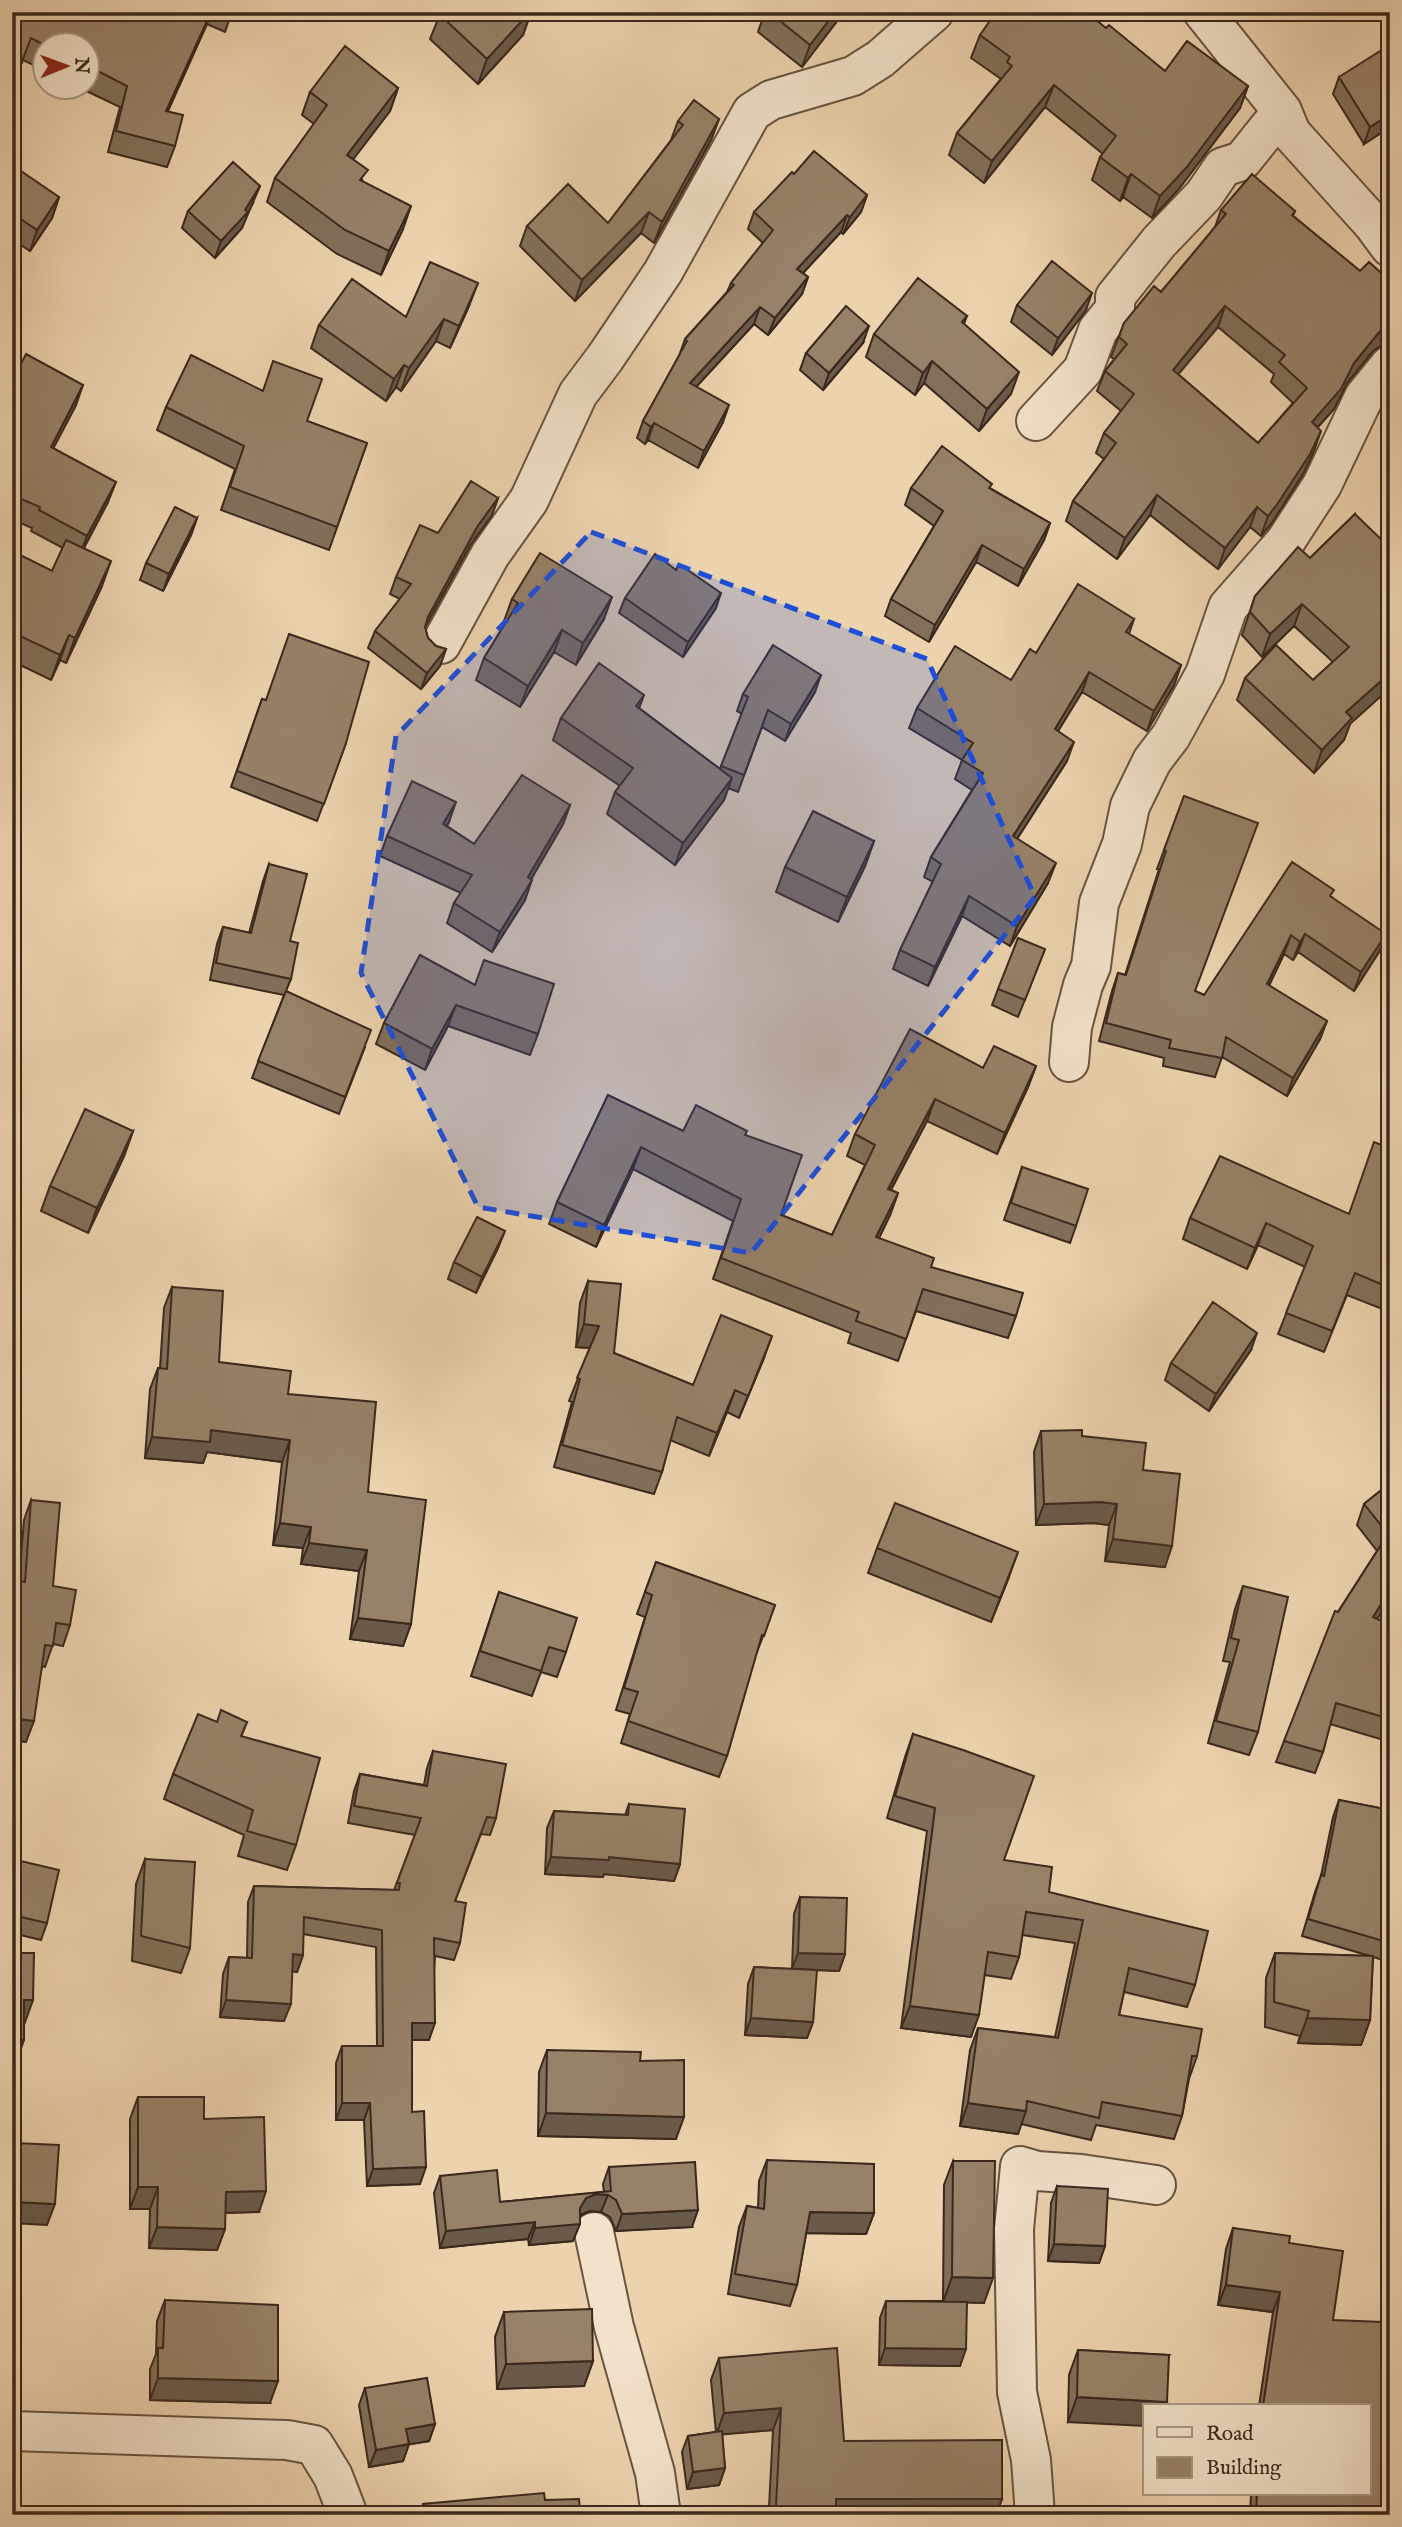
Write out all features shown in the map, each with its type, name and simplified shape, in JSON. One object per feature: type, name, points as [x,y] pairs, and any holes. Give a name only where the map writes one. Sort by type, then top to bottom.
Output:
[{"type":"street","points":[[441,644],[490,555],[529,500],[578,394],[606,358],[663,272],[752,113],[771,100],[853,76],[880,59],[934,12]]},
{"type":"street","points":[[1203,12],[1282,111],[1291,133],[1373,224],[1390,247]]},
{"type":"street","points":[[1036,421],[1083,370],[1098,330],[1115,309],[1115,297],[1159,242],[1204,195],[1223,167],[1242,161],[1282,111]]},
{"type":"street","points":[[1069,1062],[1072,1027],[1091,966],[1099,903],[1122,844],[1130,806],[1152,761],[1171,736],[1205,674],[1228,607],[1285,542],[1322,485],[1364,397],[1390,365]]},
{"type":"street","points":[[1035,2515],[1031,2460],[1017,2392],[1014,2229],[1020,2166],[1037,2171],[1081,2174],[1156,2185]]},
{"type":"street","points":[[594,2232],[614,2327],[656,2473],[661,2515]]},
{"type":"street","points":[[12,2431],[287,2440],[314,2445],[333,2476],[348,2515]]},
{"type":"highlighted area","points":[[591,532],[927,659],[1035,897],[751,1253],[478,1207],[361,973],[396,736]]},
{"type":"building","points":[[12,12],[211,12],[166,111],[183,115],[175,146],[116,131],[127,86],[102,73],[102,32],[32,32],[23,59],[12,54]]},
{"type":"building","points":[[530,12],[487,59],[439,14]]},
{"type":"building","points":[[769,12],[835,12],[810,45]]},
{"type":"building","points":[[996,12],[1086,12],[1106,28],[1109,25],[1165,71],[1187,41],[1248,86],[1186,168],[1160,196],[1131,174],[1128,178],[1100,157],[1116,136],[1054,85],[992,161],[957,133],[1012,66],[1007,62],[1010,57],[980,35]]},
{"type":"building","points":[[345,46],[398,88],[347,155],[368,170],[360,180],[411,206],[389,251],[345,230],[275,178],[327,105],[310,92]]},
{"type":"building","points":[[1385,48],[1390,56],[1390,114],[1370,127],[1339,77]]},
{"type":"building","points":[[694,100],[719,119],[662,222],[649,212],[582,280],[527,226],[568,184],[608,223],[683,125],[678,121]]},
{"type":"building","points":[[814,151],[867,195],[850,217],[847,215],[797,269],[808,277],[775,318],[760,307],[690,383],[729,405],[704,451],[654,423],[651,427],[643,421],[687,341],[685,339],[734,285],[731,283],[773,230],[754,212]]},
{"type":"building","points":[[233,162],[260,186],[245,210],[248,212],[221,241],[188,211]]},
{"type":"building","points":[[21,171],[59,197],[37,230],[12,213],[12,175],[16,178]]},
{"type":"building","points":[[1252,174],[1295,211],[1292,215],[1360,271],[1369,262],[1390,281],[1390,324],[1380,331],[1354,363],[1341,389],[1312,422],[1321,431],[1310,454],[1268,516],[1257,507],[1225,548],[1157,495],[1125,538],[1073,501],[1116,443],[1104,433],[1134,394],[1105,371],[1127,344],[1119,337],[1124,323],[1154,286],[1161,292],[1226,214],[1221,210]],"holes":[[[1225,306],[1285,355],[1279,362],[1307,388],[1258,443],[1173,370]]]},
{"type":"building","points":[[1052,261],[1092,293],[1058,338],[1017,305]]},
{"type":"building","points":[[430,262],[478,283],[459,326],[444,319],[409,368],[404,365],[394,379],[319,325],[352,279],[406,317]]},
{"type":"building","points":[[918,278],[967,316],[962,322],[1019,372],[987,409],[932,361],[923,373],[874,334]]},
{"type":"building","points":[[846,306],[869,326],[829,373],[806,353]]},
{"type":"building","points":[[26,354],[83,385],[51,447],[116,482],[87,536],[39,510],[40,507],[12,495],[12,381]]},
{"type":"building","points":[[191,355],[263,391],[273,361],[322,379],[307,421],[367,443],[337,527],[230,487],[244,446],[166,407]]},
{"type":"building","points":[[942,446],[992,484],[989,488],[1050,523],[1024,569],[982,545],[935,625],[891,599],[943,511],[911,488]]},
{"type":"building","points":[[471,481],[498,498],[477,527],[428,617],[425,627],[428,638],[436,646],[446,649],[427,673],[375,631],[411,584],[396,577],[420,525],[438,533]]},
{"type":"building","points":[[175,507],[197,518],[169,574],[146,563]]},
{"type":"building","points":[[1355,514],[1390,548],[1390,673],[1346,712],[1352,718],[1322,750],[1245,678],[1276,645],[1313,680],[1349,647],[1302,604],[1270,634],[1250,612],[1255,596],[1298,547],[1310,558]]},
{"type":"building","points":[[66,540],[111,561],[75,638],[69,635],[60,655],[14,633],[12,636],[12,551],[52,571]]},
{"type":"building","points":[[540,553],[612,597],[583,643],[562,630],[528,686],[484,658],[518,603],[512,599]]},
{"type":"building","points":[[655,554],[676,570],[679,564],[721,593],[688,642],[625,598]]},
{"type":"building","points":[[1078,584],[1134,619],[1126,632],[1181,665],[1154,711],[1089,672],[1055,729],[1074,742],[1013,836],[1056,863],[1017,926],[969,896],[935,967],[900,950],[941,864],[931,857],[983,773],[962,760],[973,743],[917,708],[955,646],[1011,680],[1030,649],[1036,653]]},
{"type":"building","points":[[289,634],[369,662],[346,743],[324,804],[237,771],[262,699],[266,700]]},
{"type":"building","points":[[773,645],[821,675],[791,724],[768,710],[744,775],[721,766],[748,697],[743,694]]},
{"type":"building","points":[[599,663],[644,695],[636,706],[732,778],[683,843],[615,792],[633,768],[561,718]]},
{"type":"building","points":[[522,775],[570,805],[528,877],[532,880],[500,932],[454,903],[472,875],[387,836],[412,781],[456,802],[443,824],[474,844]]},
{"type":"building","points":[[1184,796],[1258,823],[1195,991],[1204,995],[1292,862],[1334,890],[1330,896],[1386,934],[1361,972],[1305,934],[1300,942],[1291,935],[1267,984],[1327,1021],[1293,1078],[1226,1037],[1222,1058],[1169,1048],[1171,1040],[1106,1023],[1118,973],[1126,975],[1166,851],[1164,850]]},
{"type":"building","points":[[813,811],[874,841],[847,897],[785,867]]},
{"type":"building","points":[[269,864],[307,874],[290,941],[298,943],[291,979],[216,963],[223,927],[251,933]]},
{"type":"building","points":[[1018,938],[1045,949],[1025,1000],[998,989]]},
{"type":"building","points":[[420,955],[475,985],[484,960],[554,984],[538,1034],[456,1005],[432,1049],[384,1023]]},
{"type":"building","points":[[286,991],[371,1030],[345,1097],[258,1061]]},
{"type":"building","points":[[910,1029],[983,1068],[994,1046],[1036,1066],[1005,1133],[935,1099],[888,1189],[898,1193],[876,1237],[934,1258],[931,1267],[1023,1293],[1016,1316],[923,1289],[906,1339],[856,1321],[859,1312],[721,1258],[741,1199],[641,1147],[604,1225],[557,1202],[608,1095],[683,1131],[696,1105],[747,1131],[745,1135],[802,1155],[781,1215],[832,1235],[875,1145],[855,1134]]},
{"type":"building","points":[[85,1109],[133,1131],[97,1208],[50,1186]]},
{"type":"building","points":[[1390,1133],[1390,1288],[1355,1273],[1332,1331],[1286,1313],[1313,1246],[1266,1223],[1255,1248],[1190,1218],[1220,1156],[1349,1214],[1374,1142],[1384,1146]]},
{"type":"building","points":[[1022,1167],[1088,1189],[1076,1226],[1011,1203]]},
{"type":"building","points":[[477,1217],[505,1231],[482,1277],[454,1262]]},
{"type":"building","points":[[588,1281],[621,1284],[614,1353],[693,1385],[721,1315],[772,1336],[748,1396],[735,1390],[717,1433],[677,1417],[662,1472],[562,1445],[580,1379],[577,1378],[599,1326],[584,1324]]},
{"type":"building","points":[[172,1287],[223,1291],[219,1362],[291,1371],[288,1394],[376,1402],[368,1492],[426,1500],[411,1624],[358,1618],[367,1550],[309,1543],[311,1527],[280,1523],[290,1440],[211,1430],[210,1442],[152,1437],[158,1368],[167,1369]]},
{"type":"building","points":[[1213,1302],[1257,1333],[1216,1394],[1171,1363]]},
{"type":"building","points":[[1082,1430],[1082,1436],[1146,1443],[1143,1470],[1180,1474],[1172,1546],[1113,1539],[1117,1504],[1044,1504],[1041,1431]]},
{"type":"building","points":[[1390,1483],[1390,1590],[1373,1617],[1390,1625],[1390,1719],[1336,1703],[1323,1752],[1284,1741],[1335,1611],[1338,1612],[1388,1534],[1364,1504]]},
{"type":"building","points":[[31,1500],[60,1503],[53,1586],[76,1590],[70,1625],[56,1623],[53,1646],[45,1645],[34,1721],[12,1718],[12,1580],[25,1582]]},
{"type":"building","points":[[895,1503],[1018,1552],[1000,1598],[877,1548]]},
{"type":"building","points":[[656,1562],[775,1605],[764,1636],[762,1635],[727,1756],[628,1721],[638,1692],[624,1688],[652,1595],[645,1592]]},
{"type":"building","points":[[1243,1586],[1288,1597],[1258,1732],[1216,1721],[1239,1640],[1231,1638]]},
{"type":"building","points":[[499,1592],[577,1618],[566,1652],[549,1647],[541,1671],[480,1651]]},
{"type":"building","points":[[221,1710],[247,1722],[241,1736],[320,1758],[296,1845],[247,1831],[253,1810],[173,1774],[198,1714],[217,1722]]},
{"type":"building","points":[[913,1734],[1034,1776],[1004,1860],[1052,1867],[1049,1892],[1208,1931],[1195,1985],[1129,1968],[1119,2015],[1202,2029],[1197,2056],[1192,2056],[1182,2116],[1102,2102],[1099,2118],[1027,2101],[1026,2111],[968,2103],[978,2028],[1058,2038],[1083,1920],[1026,1912],[1019,1957],[988,1952],[979,2015],[910,2006],[935,1808],[895,1796]]},
{"type":"building","points":[[433,1751],[506,1764],[496,1818],[487,1817],[455,1901],[466,1903],[460,1943],[434,1938],[435,2023],[412,2023],[412,2112],[424,2111],[426,2167],[373,2169],[370,2103],[342,2103],[342,2046],[383,2046],[382,1930],[304,1917],[303,1955],[293,1954],[291,2004],[226,2000],[229,1957],[252,1958],[254,1886],[399,1890],[400,1883],[397,1883],[421,1818],[354,1806],[360,1774],[427,1786]]},
{"type":"building","points":[[1339,1800],[1390,1810],[1390,1943],[1308,1919],[1321,1875],[1324,1876]]},
{"type":"building","points":[[629,1804],[685,1809],[680,1864],[609,1857],[609,1860],[551,1857],[554,1811],[628,1815]]},
{"type":"building","points":[[12,1859],[59,1870],[47,1923],[12,1915]]},
{"type":"building","points":[[145,1859],[195,1862],[190,1948],[141,1936]]},
{"type":"building","points":[[800,1897],[847,1898],[845,1954],[798,1953]]},
{"type":"building","points":[[12,1953],[34,1953],[33,2000],[24,2000],[24,2040],[15,2040],[15,2057],[12,2057]]},
{"type":"building","points":[[1275,1953],[1373,1956],[1370,2020],[1307,2018],[1309,2011],[1274,2002]]},
{"type":"building","points":[[754,1967],[817,1970],[813,2022],[751,2018]]},
{"type":"building","points":[[547,2050],[641,2052],[640,2061],[684,2060],[684,2117],[546,2113]]},
{"type":"building","points":[[138,2097],[204,2097],[204,2119],[264,2117],[266,2191],[226,2192],[225,2229],[157,2227],[158,2187],[138,2187]]},
{"type":"building","points":[[14,2143],[59,2145],[55,2204],[12,2202]]},
{"type":"building","points":[[767,2160],[874,2164],[874,2213],[810,2212],[797,2285],[735,2274],[747,2206],[764,2209]]},
{"type":"building","points":[[953,2161],[995,2161],[993,2278],[952,2277]]},
{"type":"building","points":[[695,2162],[698,2210],[622,2214],[616,2200],[608,2195],[596,2194],[586,2198],[580,2208],[580,2224],[535,2228],[535,2222],[446,2231],[440,2176],[497,2170],[500,2202],[611,2191],[609,2167]]},
{"type":"building","points":[[1057,2186],[1108,2189],[1105,2246],[1054,2244]]},
{"type":"building","points":[[1233,2228],[1290,2236],[1289,2243],[1343,2251],[1333,2320],[1382,2322],[1381,2385],[1390,2385],[1390,2512],[1256,2515],[1257,2496],[1370,2496],[1370,2404],[1263,2404],[1280,2292],[1226,2285]]},
{"type":"building","points":[[165,2300],[278,2305],[278,2381],[158,2378],[158,2348],[163,2348]]},
{"type":"building","points":[[886,2301],[967,2302],[966,2349],[885,2348]]},
{"type":"building","points":[[592,2309],[593,2361],[506,2364],[504,2312]]},
{"type":"building","points":[[837,2348],[844,2441],[1002,2440],[1002,2499],[836,2499],[836,2515],[732,2515],[732,2508],[776,2506],[781,2408],[724,2413],[719,2358]]},
{"type":"building","points":[[1078,2350],[1169,2355],[1167,2402],[1077,2397]]},
{"type":"building","points":[[427,2378],[435,2424],[406,2429],[409,2444],[376,2450],[365,2388]]},
{"type":"building","points":[[722,2431],[725,2468],[693,2472],[688,2436]]},
{"type":"building","points":[[544,2493],[545,2500],[579,2499],[580,2513],[606,2512],[607,2515],[424,2515],[423,2504]]}]
